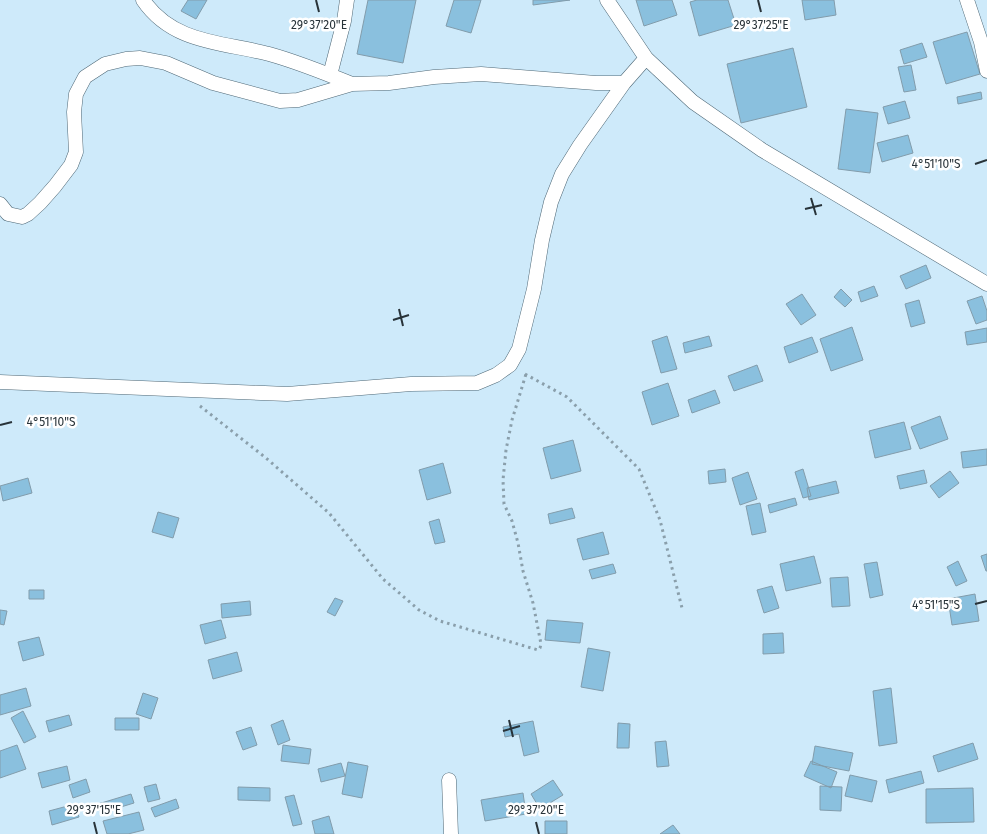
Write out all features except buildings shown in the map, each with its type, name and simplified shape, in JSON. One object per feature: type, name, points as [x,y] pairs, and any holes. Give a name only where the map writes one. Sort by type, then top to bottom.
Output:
[{"type":"street","points":[[144,0],[165,24],[204,40],[267,54],[308,66],[352,84]]},
{"type":"street","points":[[330,75],[344,21],[347,0]]},
{"type":"street","points":[[607,0],[646,58],[693,102],[762,150],[987,284]]},
{"type":"street","points":[[967,0],[979,35],[987,71]]},
{"type":"street","points":[[0,204],[8,214],[22,217],[28,214],[40,203],[72,165],[76,152],[74,112],[76,94],[85,77],[105,64],[140,58],[166,63],[213,82],[280,101],[298,100],[352,84],[389,83],[434,77],[481,74],[596,83],[624,83]]},
{"type":"street","points":[[0,382],[287,394],[411,384],[477,383],[496,375],[510,365],[519,349],[525,330],[542,240],[555,190],[562,174],[624,83],[646,58]]},
{"type":"street","points":[[449,780],[451,834]]},
{"type":"path","points":[[510,365],[567,397],[639,468],[660,520],[682,608]]},
{"type":"path","points":[[178,389],[266,458],[329,513],[383,579],[419,610],[440,621],[538,650],[541,644],[533,603],[523,571],[512,521],[504,504],[503,480],[506,450],[512,420],[526,374]]}]
